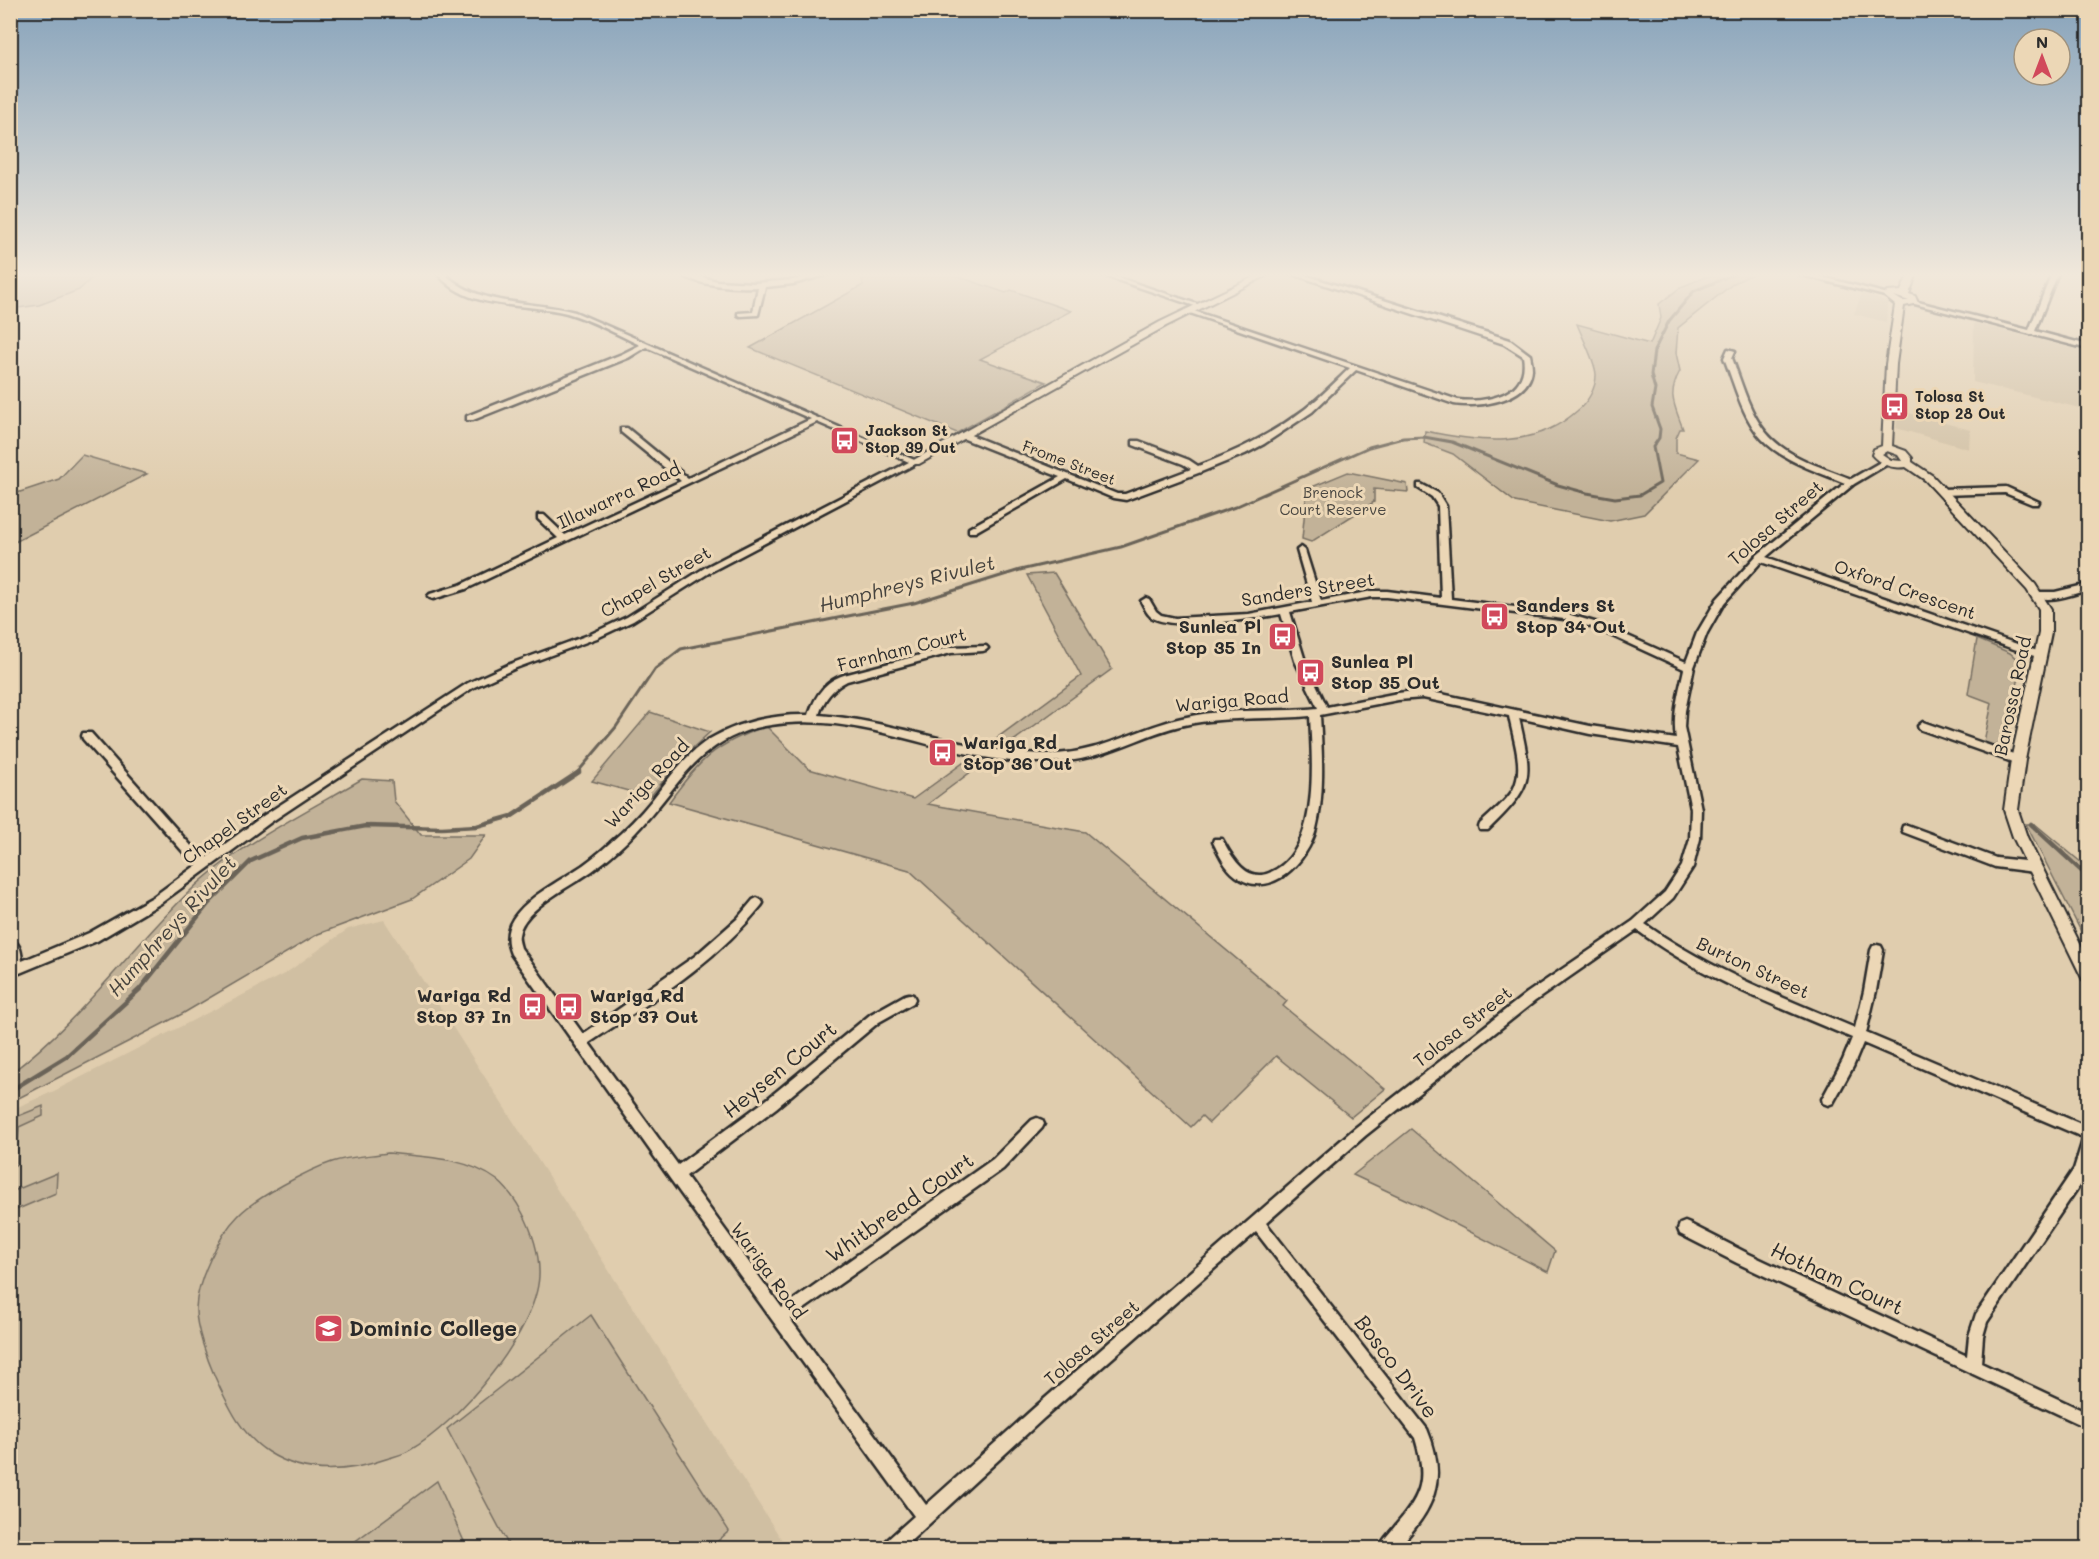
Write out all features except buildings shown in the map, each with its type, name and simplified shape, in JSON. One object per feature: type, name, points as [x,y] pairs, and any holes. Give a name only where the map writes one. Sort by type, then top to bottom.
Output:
[{"type":"street","points":[[470,418],[625,356],[643,346]]},
{"type":"street","points":[[650,346],[915,462]]},
{"type":"street","name":"Chapel Street","points":[[14,971],[70,948],[157,900],[267,819],[471,685],[513,666],[594,636],[630,619],[709,569],[965,436],[1126,346]]},
{"type":"street","points":[[1291,346],[1448,400],[1472,404],[1496,401],[1514,391],[1525,379],[1528,366],[1526,355],[1513,346]]},
{"type":"street","points":[[1895,346],[1890,384],[1887,448],[1880,449],[1877,453],[1887,462],[1897,465],[1907,463]]},
{"type":"street","points":[[1731,351],[1728,358],[1754,421],[1762,434],[1786,452],[1851,482]]},
{"type":"street","name":"Frome Street","points":[[965,436],[1116,496],[1126,497],[1242,452],[1279,432],[1310,410],[1354,368]]},
{"type":"street","name":"Illawarra Road","points":[[433,596],[464,588],[816,420]]},
{"type":"street","points":[[624,430],[688,482]]},
{"type":"street","points":[[1136,443],[1185,462],[1198,470]]},
{"type":"street","name":"Barossa Road","points":[[1887,448],[1905,455],[1907,463],[1922,472],[1942,492],[2038,596],[2046,615],[2045,633],[2018,760],[2012,810],[2013,818],[2034,867],[2088,975]]},
{"type":"street","name":"Tolosa Street","points":[[891,1548],[1039,1413],[1360,1132],[1446,1062],[1561,975],[1637,924],[1669,895],[1683,874],[1692,853],[1696,809],[1682,744],[1680,711],[1689,668],[1711,616],[1732,587],[1759,558],[1851,482],[1887,462]]},
{"type":"street","points":[[972,530],[1067,476]]},
{"type":"street","points":[[1421,486],[1435,495],[1442,506],[1446,600]]},
{"type":"street","points":[[1942,492],[2006,490],[2036,502]]},
{"type":"street","points":[[541,517],[565,540]]},
{"type":"street","points":[[1302,550],[1317,603]]},
{"type":"street","name":"Oxford Crescent","points":[[1759,558],[2040,655]]},
{"type":"street","points":[[2038,596],[2055,595],[2088,587]]},
{"type":"street","name":"Sanders Street","points":[[1146,600],[1152,613],[1158,617],[1175,621],[1230,618],[1284,611],[1317,603],[1379,594],[1446,600],[1533,611],[1584,621],[1689,668]]},
{"type":"street","points":[[1218,842],[1236,870],[1244,876],[1260,881],[1277,875],[1296,857],[1310,832],[1319,712],[1284,611]]},
{"type":"street","name":"Farnham Court","points":[[813,718],[823,693],[835,682],[844,678],[951,650],[983,648]]},
{"type":"street","name":"Wariga Road","points":[[925,1518],[516,950],[512,936],[518,920],[529,909],[571,881],[615,845],[645,816],[696,755],[712,743],[739,729],[770,719],[813,718],[856,724],[990,753],[1054,759],[1106,750],[1161,727],[1186,720],[1319,712],[1399,696],[1423,694],[1614,735],[1682,744]]},
{"type":"street","points":[[1484,826],[1512,800],[1522,780],[1523,770],[1513,713]]},
{"type":"street","points":[[1923,726],[2018,760]]},
{"type":"street","points":[[87,736],[190,852],[206,864]]},
{"type":"street","points":[[1907,829],[1988,860],[2034,867]]},
{"type":"street","points":[[582,1041],[735,931],[757,903]]},
{"type":"street","name":"Burton Street","points":[[1637,924],[1667,946],[1757,992],[2088,1132]]},
{"type":"street","points":[[10,944],[15,950],[14,971]]},
{"type":"street","points":[[1828,1099],[1845,1072],[1860,1035],[1868,1007],[1877,950]]},
{"type":"street","name":"Heysen Court","points":[[676,1175],[771,1104],[875,1018],[909,999]]},
{"type":"street","name":"Whitbread Court","points":[[780,1318],[998,1164],[1037,1124]]},
{"type":"street","points":[[1973,1366],[1976,1336],[1981,1319],[2080,1172],[2088,1145]]},
{"type":"street","name":"Bosco Drive","points":[[1257,1222],[1422,1434],[1431,1468],[1430,1486],[1425,1501],[1415,1517],[1387,1548]]},
{"type":"street","name":"Hotham Court","points":[[1685,1229],[2088,1421]]},
{"type":"shaded area","points":[[1974,346],[2063,346],[2088,352],[2088,410],[1973,382]]},
{"type":"shaded area","points":[[1898,410],[1970,430],[1969,449],[1896,428]]},
{"type":"shaded area","name":"Dominic College","points":[[384,920],[787,1548],[11,1548],[11,1110],[54,1091],[286,973],[348,929]]},
{"type":"green space","points":[[754,346],[1005,346],[980,359],[1046,382],[957,433],[750,348]]},
{"type":"green space","points":[[1586,346],[1677,346],[1680,371],[1674,387],[1673,400],[1683,429],[1680,429],[1676,438],[1676,453],[1699,459],[1644,514],[1610,521],[1515,502],[1453,454],[1424,443],[1425,431],[1465,438],[1505,440],[1542,432],[1560,424],[1584,404],[1593,390],[1596,375]]},
{"type":"green space","points":[[82,455],[147,474],[11,544],[11,495],[59,479]]},
{"type":"green space","name":"Brenock Court Reserve","points":[[1348,472],[1407,484],[1408,492],[1374,489],[1374,502],[1311,542],[1302,539],[1307,489]]},
{"type":"green space","points":[[1054,573],[1112,669],[1001,750],[986,746],[1081,676],[1027,575]]},
{"type":"green space","points":[[1977,639],[2010,653],[2022,664],[2004,743],[1992,745],[1984,742],[1992,703],[1968,694]]},
{"type":"green space","points":[[650,712],[710,732],[684,756],[650,797],[592,781]]},
{"type":"green space","points":[[766,726],[809,769],[913,799],[974,755],[988,759],[928,804],[1085,832],[1287,1001],[1283,1006],[1385,1089],[1351,1117],[1276,1056],[1209,1123],[1202,1116],[1191,1127],[909,870],[669,802],[690,774],[710,755],[733,740]]},
{"type":"green space","points":[[362,779],[392,781],[394,801],[421,835],[486,835],[469,859],[412,899],[318,934],[182,1014],[11,1102],[11,1073],[36,1053],[81,1009],[190,891],[228,859]]},
{"type":"green space","points":[[2026,824],[2035,824],[2088,868],[2088,945]]},
{"type":"green space","points":[[43,1106],[43,1116],[19,1127],[17,1164],[11,1167],[11,1119]]},
{"type":"green space","points":[[1411,1129],[1555,1251],[1548,1272],[1422,1207],[1353,1175]]},
{"type":"green space","points":[[388,1153],[459,1162],[485,1172],[501,1183],[520,1208],[535,1243],[539,1276],[535,1299],[510,1349],[491,1374],[471,1398],[429,1437],[404,1453],[371,1464],[341,1469],[296,1465],[268,1452],[259,1445],[250,1437],[230,1409],[212,1370],[200,1334],[196,1308],[200,1285],[210,1259],[231,1224],[256,1201],[296,1178],[332,1162]]},
{"type":"green space","points":[[57,1173],[56,1193],[11,1212],[11,1192]]},
{"type":"green space","points":[[591,1315],[729,1531],[710,1548],[510,1548],[447,1429]]},
{"type":"green space","points":[[437,1481],[467,1548],[346,1548]]},
{"type":"waterway","name":"Humphreys Rivulet","points":[[577,773],[616,727],[655,669],[681,649],[914,603],[1020,570],[1121,547],[1235,507],[1369,447],[1403,438],[1424,437],[1452,442],[1558,485],[1587,493],[1615,498],[1640,495],[1660,483],[1653,447],[1659,438],[1660,429],[1652,407],[1655,389],[1651,375],[1657,346]]},
{"type":"waterway","name":"Humphreys Rivulet","points":[[10,1091],[67,1056],[140,989],[208,904],[251,861],[302,838],[366,826],[442,828],[477,826],[512,816],[579,772]]},
{"type":"waterway","points":[[2031,824],[2088,877]]},
{"type":"place","name":"Tolosa St Stop 28 Out","points":[[1894,406]]},
{"type":"place","name":"Jackson St Stop 39 Out","points":[[844,440]]},
{"type":"place","name":"Sanders St Stop 34 Out","points":[[1495,616]]},
{"type":"place","name":"Sunlea Pl Stop 35 In","points":[[1282,637]]},
{"type":"place","name":"Sunlea Pl Stop 35 Out","points":[[1310,672]]},
{"type":"place","name":"Wariga Rd Stop 36 Out","points":[[942,753]]},
{"type":"place","name":"Wariga Rd Stop 37 In","points":[[532,1006]]},
{"type":"place","name":"Wariga Rd Stop 37 Out","points":[[569,1006]]},
{"type":"place","name":"Dominic College","points":[[328,1329]]}]
